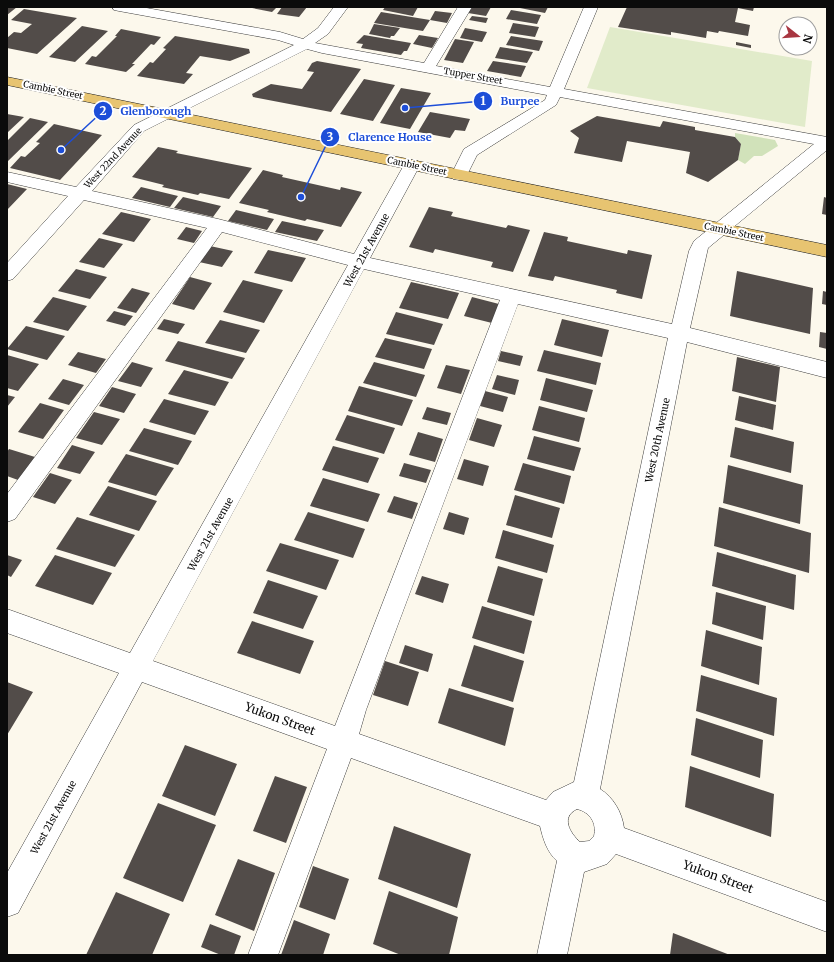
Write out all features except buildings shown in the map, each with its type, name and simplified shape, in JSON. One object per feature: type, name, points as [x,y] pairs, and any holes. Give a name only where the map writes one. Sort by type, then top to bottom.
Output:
[{"type":"main road","name":"Cambie Street","points":[[7,81],[827,251]]},
{"type":"street","name":"Tupper Street","points":[[119,7],[280,36],[322,49],[827,142]]},
{"type":"street","name":"West 22nd Avenue","points":[[7,275],[139,128],[294,51],[323,31],[341,7]]},
{"type":"street","points":[[428,68],[465,7]]},
{"type":"street","points":[[459,175],[470,152],[551,102],[591,7]]},
{"type":"street","name":"West 20th Avenue","points":[[585,796],[679,333],[700,245],[827,142]]},
{"type":"street","name":"West 21st Avenue","points":[[7,902],[412,165]]},
{"type":"street","points":[[7,178],[81,193],[218,225],[359,261],[512,297],[679,333],[827,370]]},
{"type":"street","points":[[7,512],[218,225]]},
{"type":"street","points":[[263,955],[344,742],[353,710],[512,297]]},
{"type":"street","name":"Yukon Street","points":[[7,621],[554,817]]},
{"type":"street","points":[[585,796],[602,807],[610,826],[606,846],[591,856],[582,857],[573,855],[562,846],[555,834],[554,817],[556,808],[568,797],[585,796]]},
{"type":"street","name":"Yukon Street","points":[[609,836],[827,916]]},
{"type":"street","points":[[552,955],[573,855]]},
{"type":"green space","points":[[610,27],[812,61],[805,127],[587,88]]},
{"type":"green space","points":[[735,133],[775,140],[778,146],[762,156],[754,156],[745,164],[738,160],[741,144],[735,137]]},
{"type":"place","name":"Burpee","points":[[405,108]]},
{"type":"place","name":"Glenborough","points":[[61,150]]},
{"type":"place","name":"Clarence House","points":[[301,197]]}]
